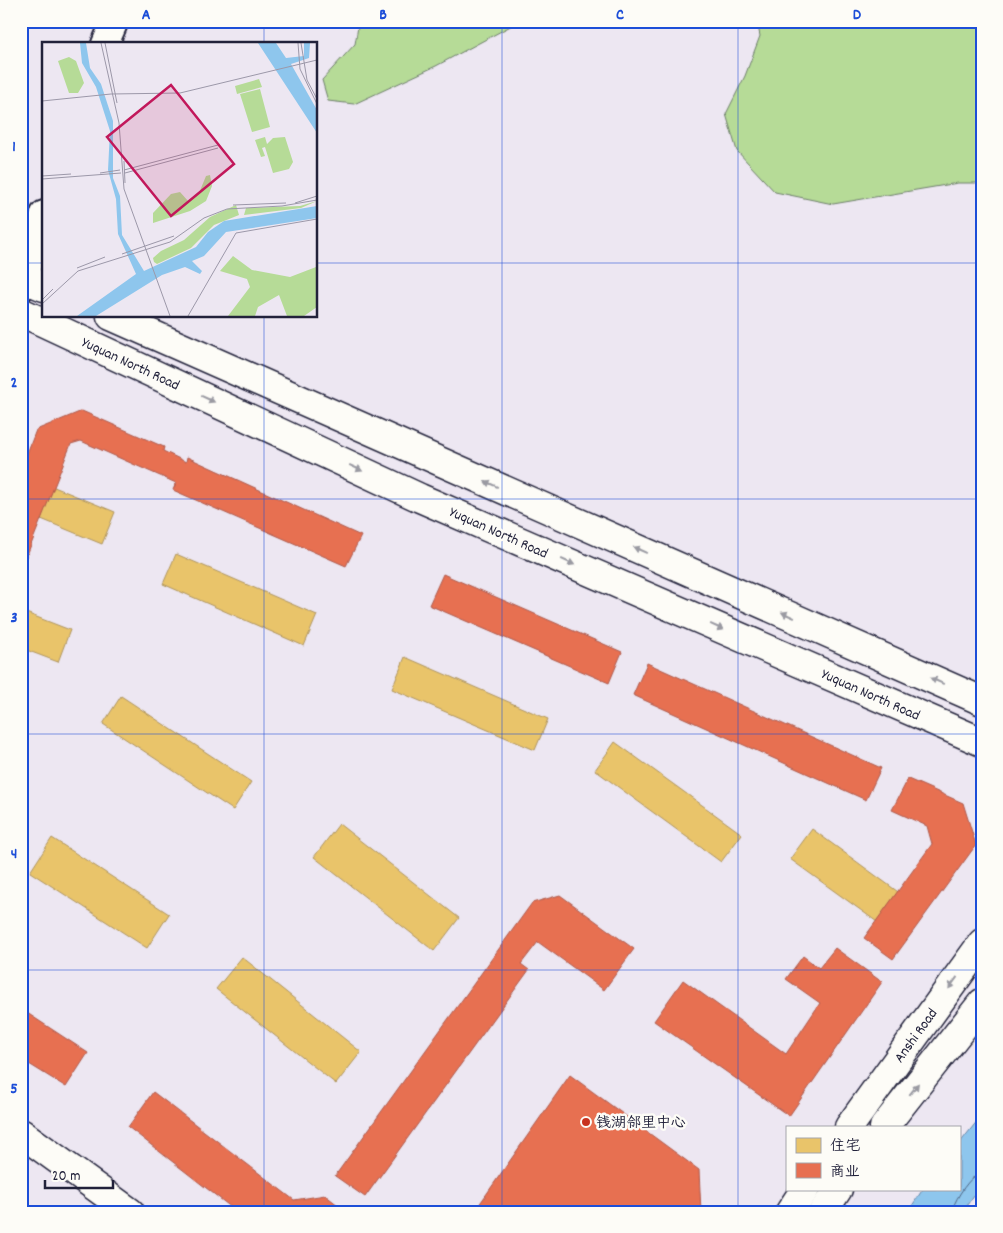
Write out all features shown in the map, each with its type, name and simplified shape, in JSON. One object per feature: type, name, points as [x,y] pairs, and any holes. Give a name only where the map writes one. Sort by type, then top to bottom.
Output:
[{"type":"street","points":[[106,42],[115,21]]},
{"type":"street","points":[[30,285],[42,224]]},
{"type":"street","name":"Yuquan North Road","points":[[21,312],[420,498],[982,742]]},
{"type":"street","points":[[116,318],[982,700]]},
{"type":"street","name":"Anshi Road","points":[[849,1126],[982,943]]},
{"type":"street","name":"Anshi Road","points":[[885,1126],[982,1003]]},
{"type":"street","points":[[21,1133],[130,1212]]},
{"type":"street","points":[[790,1212],[805,1190]]},
{"type":"street","points":[[823,1212],[837,1190]]},
{"type":"green space","points":[[359,21],[520,21],[436,66],[354,104],[328,101],[322,80],[355,44]]},
{"type":"green space","points":[[757,21],[982,21],[982,183],[958,183],[833,204],[775,192],[737,151],[726,114],[745,76],[760,36]]},
{"type":"water","points":[[982,1115],[982,1184],[962,1212],[908,1212],[922,1190],[960,1190],[960,1143]]},
{"type":"building: 住宅","points":[[42,482],[115,512],[102,544],[29,514]]},
{"type":"building: 住宅","points":[[176,554],[317,615],[304,646],[163,584]]},
{"type":"building: 住宅","points":[[21,611],[70,630],[58,662],[21,648]]},
{"type":"building: 住宅","points":[[405,657],[548,719],[535,750],[392,689]]},
{"type":"building: 住宅","points":[[121,696],[251,782],[233,810],[103,724]]},
{"type":"building: 住宅","points":[[615,742],[742,834],[721,862],[595,770]]},
{"type":"building: 住宅","points":[[339,824],[459,918],[434,951],[314,857]]},
{"type":"building: 住宅","points":[[812,829],[905,897],[884,927],[790,859]]},
{"type":"building: 住宅","points":[[52,838],[169,914],[147,948],[30,872]]},
{"type":"building: 住宅","points":[[565,901],[631,950],[610,979],[544,930]]},
{"type":"building: 住宅","points":[[242,957],[361,1052],[336,1084],[216,989]]},
{"type":"building: 住宅","points":[[684,984],[783,1055],[762,1085],[663,1014]]},
{"type":"building: 住宅","points":[[21,1013],[85,1054],[65,1084],[21,1056]]},
{"type":"building: 住宅","points":[[154,1098],[285,1199],[275,1212],[244,1212],[133,1126]]},
{"type":"building: 商业","points":[[82,411],[164,447],[163,451],[186,462],[187,457],[361,536],[346,566],[173,490],[176,483],[81,441],[71,444],[21,570],[21,469],[36,430]]},
{"type":"building: 商业","points":[[443,574],[622,652],[609,683],[429,605]]},
{"type":"building: 商业","points":[[647,663],[881,768],[866,800],[633,695]]},
{"type":"building: 商业","points":[[908,779],[963,803],[976,845],[893,959],[864,938],[932,844],[927,826],[892,810]]},
{"type":"building: 商业","points":[[560,895],[634,949],[604,990],[538,942],[521,964],[529,970],[365,1197],[335,1176],[532,903]]},
{"type":"building: 商业","points":[[835,948],[882,982],[789,1116],[654,1021],[683,980],[786,1054],[820,1003],[786,979],[803,956],[819,968]]},
{"type":"building: 商业","points":[[21,1009],[88,1053],[66,1087],[21,1059]]},
{"type":"building: 商业","name":"钱湖邻里中心","points":[[570,1075],[699,1170],[701,1212],[474,1212]]},
{"type":"building: 商业","points":[[153,1092],[294,1200],[325,1195],[347,1212],[237,1212],[128,1127]]},
{"type":"place","name":"钱湖邻里中心","points":[[586,1122]]}]
